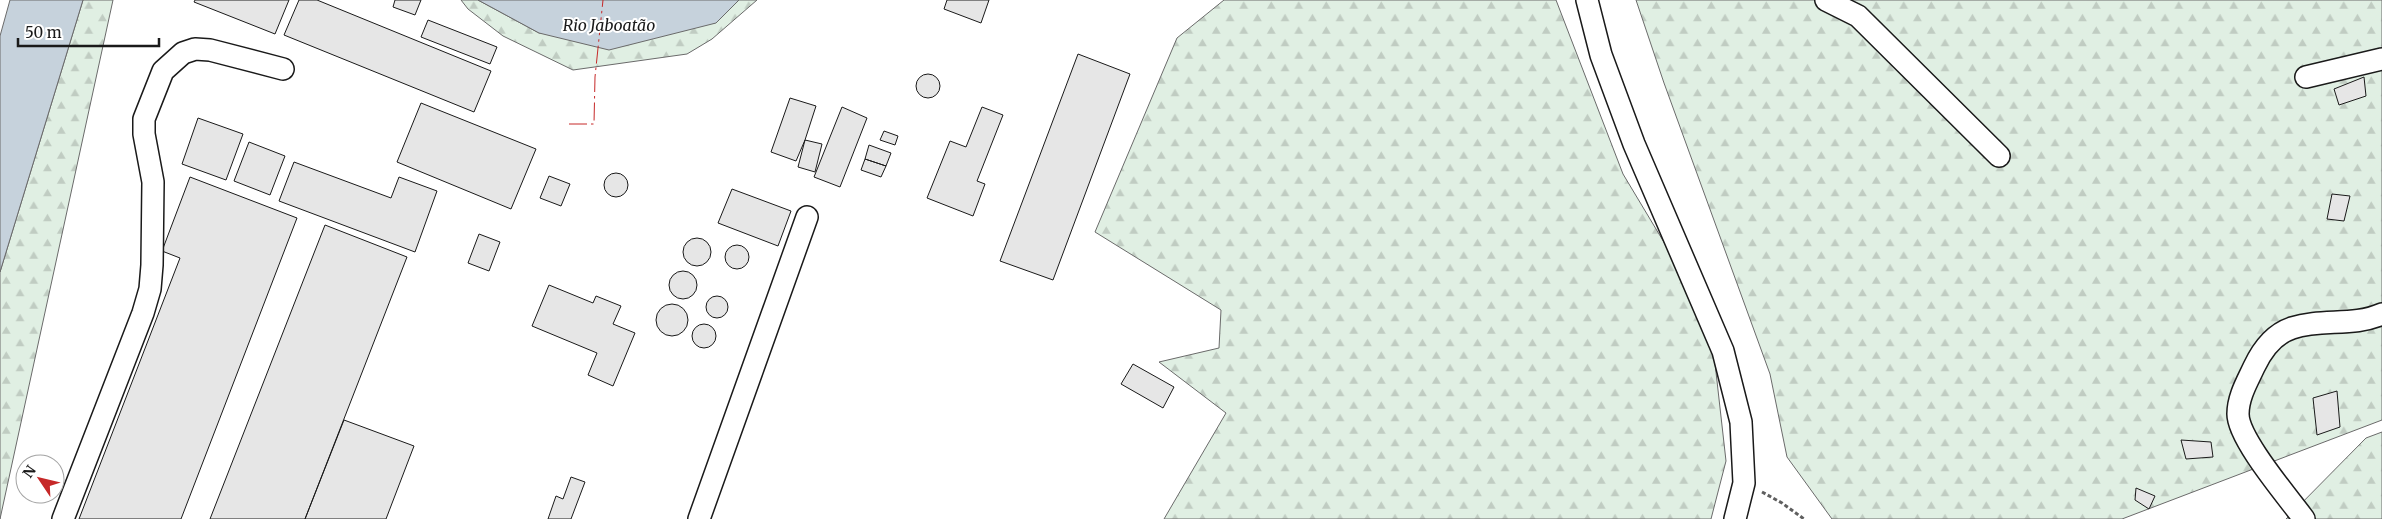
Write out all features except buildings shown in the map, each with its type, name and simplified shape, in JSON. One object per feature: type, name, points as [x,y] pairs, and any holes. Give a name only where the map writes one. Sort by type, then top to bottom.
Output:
[{"type":"street","points":[[1587,0],[1601,55],[1634,144],[1723,351],[1741,422],[1744,483],[1736,519]]},
{"type":"street","points":[[1826,0],[1858,16],[1999,156]]},
{"type":"street","points":[[64,519],[143,313],[150,289],[153,182],[144,119],[163,71],[183,53],[195,49],[210,50],[283,69]]},
{"type":"street","points":[[2306,77],[2382,59]]},
{"type":"street","points":[[699,519],[807,217]]},
{"type":"street","points":[[2304,519],[2248,441],[2238,415],[2240,397],[2258,360],[2270,341],[2283,331],[2310,324],[2362,322],[2382,314]]},
{"type":"path","points":[[1744,483],[1782,503],[1804,519]]},
{"type":"green space","points":[[83,0],[113,0],[0,519],[0,272]]},
{"type":"green space","points":[[461,0],[478,0],[539,33],[715,23],[739,0],[757,0],[712,39],[687,54],[573,70],[503,36],[468,9]]},
{"type":"green space","points":[[1224,0],[1556,0],[1623,174],[1710,319],[1726,461],[1711,519],[1164,519],[1226,413],[1159,362],[1219,348],[1221,310],[1095,232],[1177,38]]},
{"type":"green space","points":[[1636,0],[2382,0],[2382,420],[2122,519],[1832,519],[1787,457],[1770,374],[1664,83]]},
{"type":"green space","points":[[2382,432],[2382,519],[2286,519],[2366,438]]},
{"type":"water","points":[[10,0],[83,0],[0,272],[0,36]]},
{"type":"water","name":"Rio Jaboatão","points":[[478,0],[739,0],[716,23],[609,50],[539,33]]},
{"type":"power","points":[[569,124],[594,124],[595,77],[603,0]]}]
